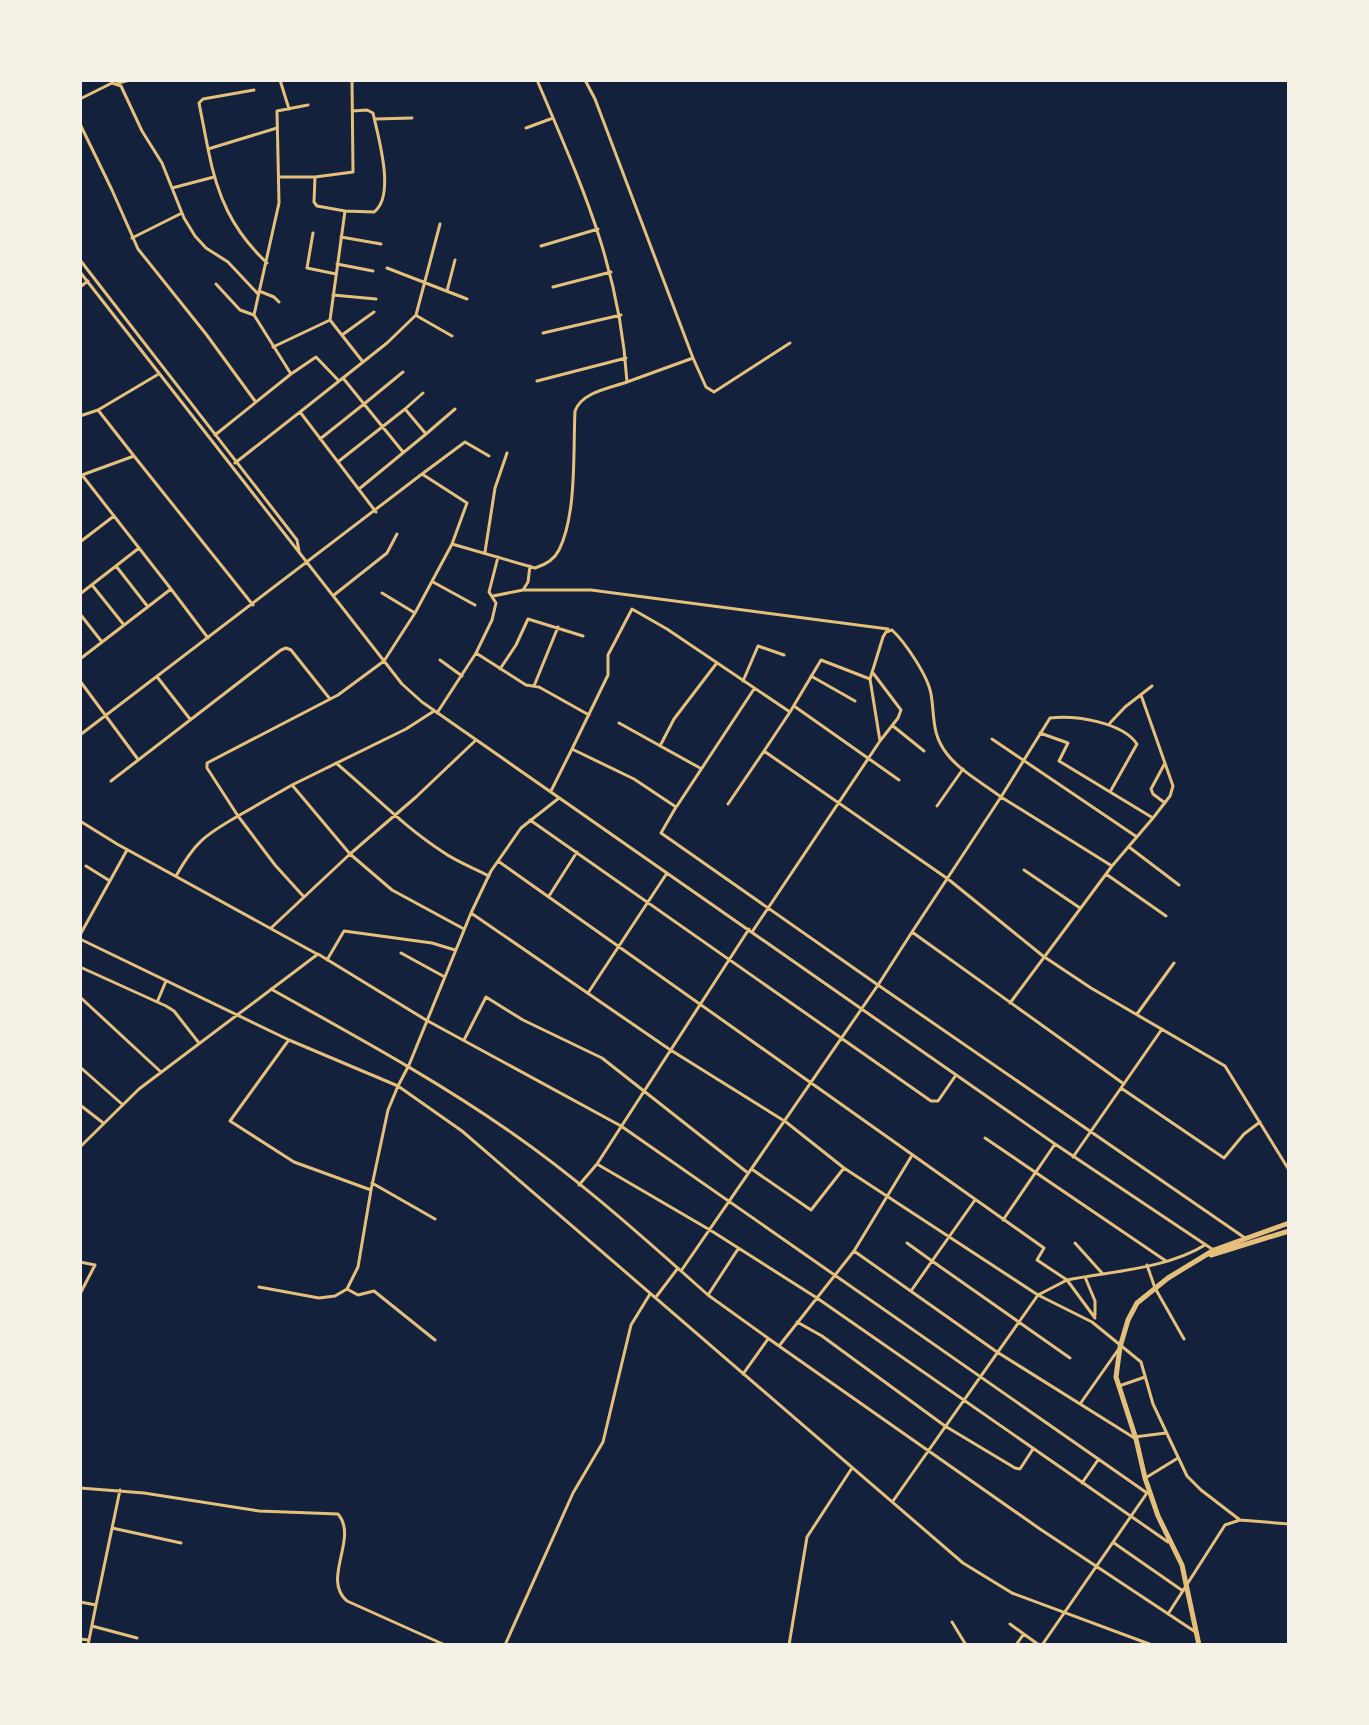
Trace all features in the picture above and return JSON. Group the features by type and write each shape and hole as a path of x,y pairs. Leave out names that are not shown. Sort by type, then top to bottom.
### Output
{"main road":[{"path":"1199,1645 1174,1546 1149,1493 1116,1377 1120,1347 1137,1303 1155,1288 1216,1251 1289,1223"},
{"path":"1216,1251 1289,1231"}],"street":[{"path":"80,99 112,83 130,80"},
{"path":"280,80 289,109"},
{"path":"280,177 353,172 352,80"},
{"path":"537,80 598,229 611,272 621,315 627,382"},
{"path":"585,80 706,387 714,392 790,343"},
{"path":"117,83 162,163 195,236 259,293 274,297 279,302"},
{"path":"254,90 203,99 199,103 218,193 250,247 267,263"},
{"path":"254,315 278,212 277,111 308,105"},
{"path":"315,177 314,202 317,206 374,212 381,207 384,155 374,120 371,111 352,111"},
{"path":"374,120 412,118"},
{"path":"526,128 553,118"},
{"path":"80,124 147,264 176,295 255,401"},
{"path":"208,149 278,128"},
{"path":"172,188 214,177"},
{"path":"345,211 330,320 363,362"},
{"path":"132,238 182,213"},
{"path":"230,466 363,362 416,315 440,224"},
{"path":"541,246 598,229"},
{"path":"313,233 307,268 336,274"},
{"path":"341,237 381,244"},
{"path":"80,260 297,540 299,551"},
{"path":"447,291 455,260"},
{"path":"337,264 373,271"},
{"path":"387,268 467,299"},
{"path":"80,272 402,684 436,712 1073,1157 1216,1251"},
{"path":"553,287 611,272"},
{"path":"80,287 88,281"},
{"path":"216,284 240,310 254,315 291,374"},
{"path":"333,295 376,299"},
{"path":"342,335 374,312"},
{"path":"416,315 452,336"},
{"path":"543,333 621,315"},
{"path":"273,347 330,320"},
{"path":"215,435 255,401 316,357 364,404 403,452"},
{"path":"537,381 626,358"},
{"path":"452,544 535,568 545,565 559,550 570,507 578,403 585,397 693,358"},
{"path":"320,439 403,372"},
{"path":"80,416 98,410 159,374"},
{"path":"338,462 423,393"},
{"path":"405,409 426,434"},
{"path":"359,489 455,409"},
{"path":"98,410 253,605"},
{"path":"300,412 376,512"},
{"path":"80,735 465,442 489,456"},
{"path":"485,552 495,488 507,453"},
{"path":"134,456 81,476 208,638"},
{"path":"304,897 238,816 207,768 207,763 330,699 384,661 415,613 452,544 467,503 422,474"},
{"path":"80,542 114,516"},
{"path":"334,595 387,553 397,534"},
{"path":"80,594 139,548"},
{"path":"176,876 188,854 203,837 292,785 436,712 476,653 492,620 496,603 489,592 498,557"},
{"path":"116,566 148,607"},
{"path":"523,590 528,582 530,566"},
{"path":"432,582 475,605"},
{"path":"92,585 124,625"},
{"path":"80,659 171,589"},
{"path":"492,596 523,590 591,590 892,630 928,682 933,724 947,755 1001,797 1112,866"},
{"path":"382,593 415,613"},
{"path":"551,792 608,675 608,655 632,609 790,712"},
{"path":"80,614 102,642"},
{"path":"500,669 528,619 583,636"},
{"path":"534,686 558,627"},
{"path":"880,741 870,679 883,637 892,630"},
{"path":"743,681 758,646 784,655"},
{"path":"111,781 286,648 291,650 330,699"},
{"path":"476,653 526,685 534,686 589,715"},
{"path":"440,660 462,676"},
{"path":"728,804 821,660 870,679"},
{"path":"660,746 674,719 716,664"},
{"path":"579,1185 597,1164 700,1002 769,909 901,710 872,672"},
{"path":"811,676 855,701"},
{"path":"158,678 190,719"},
{"path":"80,681 82,688 138,759"},
{"path":"1109,725 1152,686"},
{"path":"754,689 700,768 661,833 1245,1238"},
{"path":"1010,1003 1112,866 1165,803 1173,786 1141,695"},
{"path":"794,706 899,780"},
{"path":"655,1298 710,1230 786,1122 948,879 1046,722 1055,717 1109,725 1130,736 1137,744 1110,792"},
{"path":"619,723 700,768"},
{"path":"892,725 924,751"},
{"path":"1040,733 1068,743 1059,761 1153,818"},
{"path":"992,739 1137,837"},
{"path":"271,928 476,740"},
{"path":"572,749 634,779 676,807"},
{"path":"764,751 948,879 1043,956 1225,1066 1289,1170"},
{"path":"336,763 394,816 447,855 489,876"},
{"path":"1165,763 1151,789 1165,803"},
{"path":"937,806 963,769"},
{"path":"292,785 350,854 392,890 464,929"},
{"path":"259,1287 319,1298 335,1296 347,1289 358,1267 388,1110 464,929 489,876 521,828 559,798"},
{"path":"530,820 934,1102 938,1101 956,1075"},
{"path":"80,821 318,954 426,1020 621,1126 1149,1493 1041,1645 1010,1624"},
{"path":"1129,847 1179,885"},
{"path":"127,850 80,937 289,1040 398,1086 462,1131 893,1501 945,1550 981,1576 1012,1593 1152,1645"},
{"path":"548,896 577,852"},
{"path":"498,861 700,1002 911,1157 1044,1248 1037,1260 1067,1280 1094,1320 1120,1347 1141,1362 1149,1395 1178,1458 1194,1484 1240,1520"},
{"path":"86,866 110,881"},
{"path":"1024,870 1080,908"},
{"path":"588,993 667,873"},
{"path":"1106,874 1166,916"},
{"path":"471,913 669,1049 786,1122 844,1168 949,1237 1038,1295 1094,1320"},
{"path":"327,960 344,931 432,943 455,950"},
{"path":"912,932 1224,1158 1244,1134 1260,1122"},
{"path":"401,953 444,976"},
{"path":"80,1147 161,1072 318,954"},
{"path":"1137,1014 1174,963"},
{"path":"80,967 174,1011 199,1044"},
{"path":"158,1001 166,981"},
{"path":"271,989 409,1065 513,1133 708,1295 768,1339 1194,1631"},
{"path":"80,997 161,1072"},
{"path":"464,1040 486,997 523,1020 602,1058 691,1131 811,1210 844,1168"},
{"path":"1073,1157 1162,1029"},
{"path":"289,1040 230,1121 294,1162 371,1190"},
{"path":"80,1067 123,1105"},
{"path":"80,1105 103,1123"},
{"path":"985,1138 1166,1261"},
{"path":"1003,1220 1055,1144"},
{"path":"779,1346 854,1251 911,1157"},
{"path":"597,1164 710,1230 817,1298 1174,1546"},
{"path":"372,1183 435,1219"},
{"path":"911,1291 975,1200"},
{"path":"907,1243 1070,1358"},
{"path":"1075,1243 1103,1273"},
{"path":"893,1501 1038,1295 1067,1280 1166,1261 1190,1254 1205,1245"},
{"path":"708,1295 738,1249"},
{"path":"854,1251 997,1352 1135,1438 1166,1433"},
{"path":"80,1262 95,1265 80,1294"},
{"path":"1147,1265 1155,1288 1184,1339"},
{"path":"1084,1277 1095,1301 1094,1320"},
{"path":"347,1289 358,1295 374,1291 435,1340"},
{"path":"505,1645 573,1493 603,1442 631,1325 650,1294"},
{"path":"797,1322 822,1336 945,1426 1018,1470 1033,1449"},
{"path":"743,1374 768,1339"},
{"path":"1080,1404 1120,1347"},
{"path":"1119,1386 1145,1377"},
{"path":"1145,1478 1178,1458"},
{"path":"1082,1483 1098,1460"},
{"path":"789,1645 807,1537 853,1467"},
{"path":"80,1488 120,1490 259,1511 338,1514 344,1521 337,1585 340,1595 347,1601 445,1645"},
{"path":"80,1639 89,1642 120,1490"},
{"path":"1168,1614 1218,1533 1229,1522 1289,1524"},
{"path":"112,1528 181,1543"},
{"path":"1112,1542 1185,1588"},
{"path":"80,1602 96,1605"},
{"path":"952,1622 966,1645"},
{"path":"92,1626 137,1638"},
{"path":"1016,1645 1024,1634"}]}
